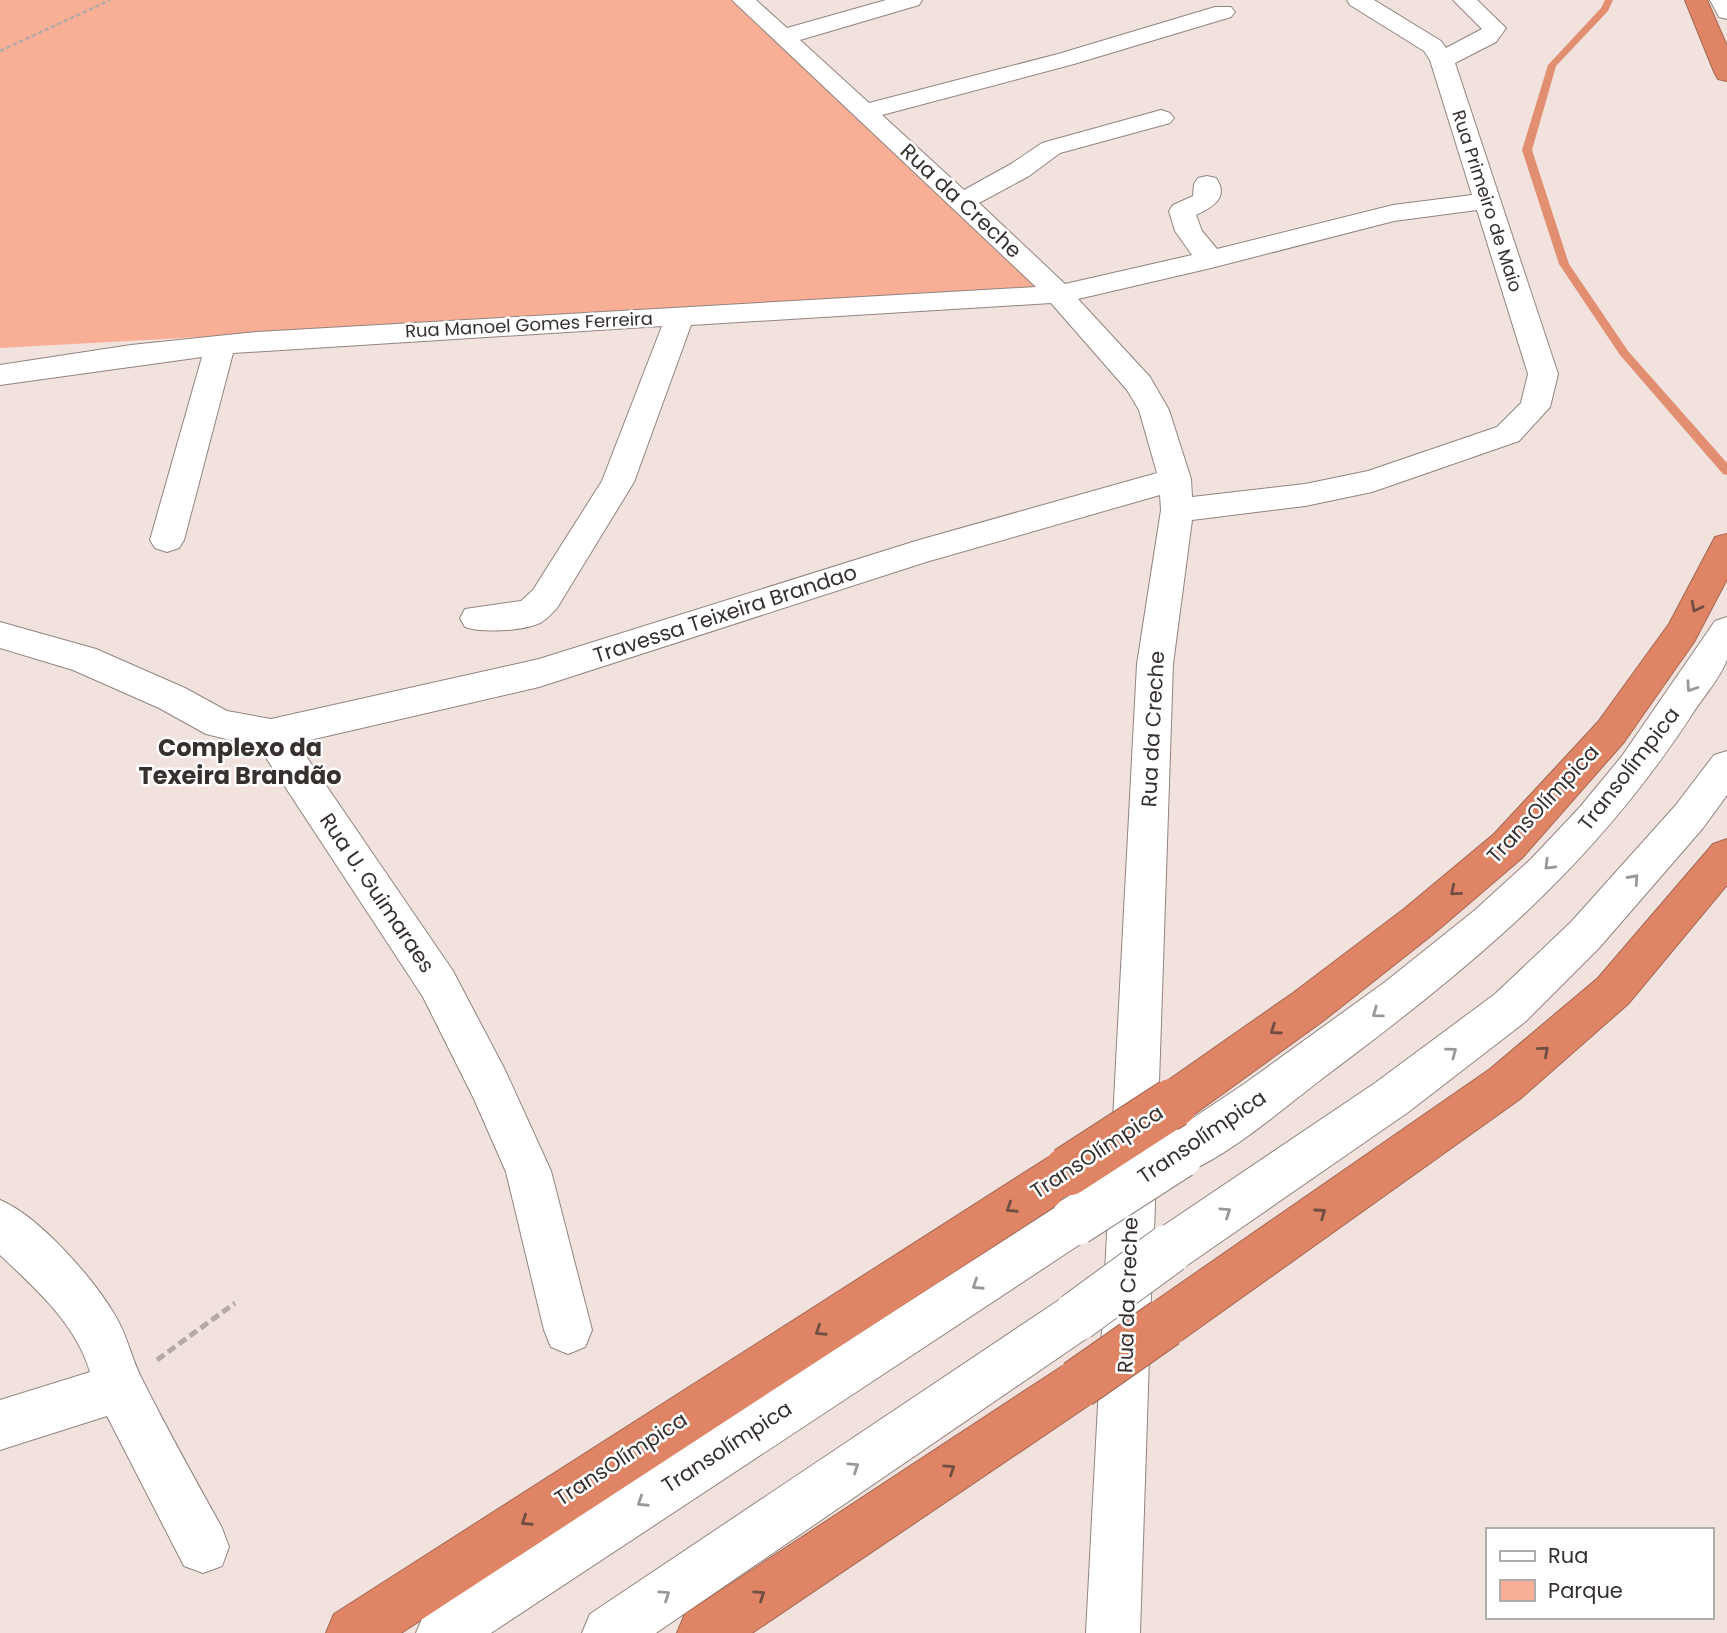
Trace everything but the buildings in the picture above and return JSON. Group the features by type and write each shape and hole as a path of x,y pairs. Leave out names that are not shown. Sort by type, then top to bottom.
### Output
{"highway":[{"path":"1696,0 1727,74"},
{"name":"TransOlímpica","path":"353,1633 1173,1103 1319,999 1418,922 1508,846 1611,732 1682,633 1727,546"},
{"path":"704,1633 1078,1384 1505,1084 1614,991 1727,856"}],"street":[{"name":"Rua da Creche","path":"743,0 1060,294 1139,384 1154,410 1176,495 1155,664 1113,1633"},
{"path":"783,37 911,0"},
{"name":"Rua Primeiro de Maio","path":"1358,0 1433,46 1442,60 1543,374 1535,407 1508,434"},
{"path":"1442,60 1488,37 1494,28 1464,0"},
{"path":"1721,0 1727,12"},
{"path":"865,112 1223,12"},
{"path":"962,202 1010,177 1059,145 1161,118"},
{"path":"1207,184 1206,200 1182,211 1182,219 1187,232 1211,260"},
{"name":"Rua Manoel Gomes Ferreira","path":"0,374 220,345 1060,294 1211,260 1393,214 1487,201"},
{"path":"477,618 530,613 545,600 618,482 680,316"},
{"path":"167,540 220,345"},
{"name":"Travessa Teixeira Brandao","path":"271,734 539,673 919,552 1176,495 1305,495 1372,481 1508,434"},
{"name":"Transolímpica","path":"443,1633 1229,1122 1486,928 1572,843 1636,768 1727,630"},
{"path":"0,635 83,659 172,698 219,724 271,734"},
{"name":"Rua U. Guimaraes","path":"271,734 439,984 490,1085 527,1171 568,1330"},
{"path":"609,1633 1076,1317 1169,1249 1391,1098 1510,1008 1585,935 1689,817 1727,766"},
{"path":"0,1223 73,1294 99,1330 119,1387 203,1547"},
{"path":"0,1425 119,1387"}],"path":[{"path":"0,51 110,0"},
{"path":"119,1387 235,1303"}],"green space":[{"path":"0,0 741,0 1054,290 0,348"}],"waterway":[{"path":"1609,0 1605,9 1552,65 1527,150 1564,264 1624,353 1727,471"}],"district":[{"name":"Complexo da Texeira Brandão","path":"240,762"}]}
